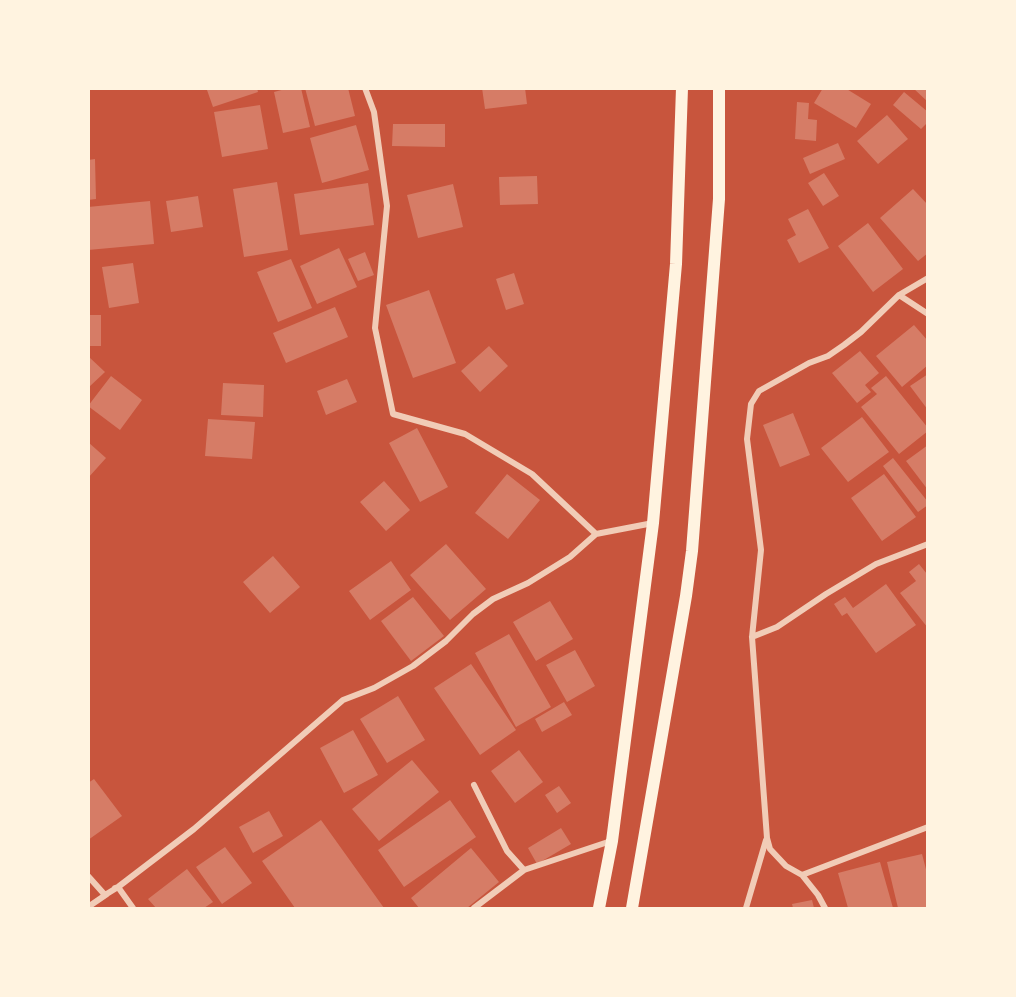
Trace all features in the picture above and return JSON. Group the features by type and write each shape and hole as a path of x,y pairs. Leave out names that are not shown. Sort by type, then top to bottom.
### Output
{"main road":[{"path":"599,909 612,841 653,523 676,264 682,88"},
{"path":"632,909 692,551 719,199 719,88"}],"street":[{"path":"365,88 374,112 387,206 375,328 393,414 465,434 532,474 596,534"},
{"path":"825,909 818,895 802,875 786,866 770,849 767,838 752,637 761,550 747,440 751,404 759,391 809,363 828,356 844,345 868,326 899,295 927,278"},
{"path":"899,295 927,314"},
{"path":"88,907 194,829 343,700 374,688 413,666 446,641 473,614 493,599 536,578 570,557 596,534 653,523"},
{"path":"752,637 777,627 876,564 927,544"},
{"path":"474,785 507,851 524,870"},
{"path":"802,875 927,827"},
{"path":"746,909 767,838"},
{"path":"474,908 524,870 612,841"},
{"path":"88,876 105,895 118,887"},
{"path":"118,887 133,909"}],"building":[{"path":"257,88 258,92 213,107 207,90"},
{"path":"301,88 310,127 283,133 274,92"},
{"path":"305,88 348,88 355,116 315,126"},
{"path":"482,88 525,88 527,104 485,109"},
{"path":"823,88 845,88 871,104 856,128 814,103"},
{"path":"913,88 928,88 928,102"},
{"path":"904,92 928,112 928,122 921,129 893,105"},
{"path":"797,102 809,103 808,119 817,120 816,141 795,139"},
{"path":"260,105 268,149 222,157 214,112"},
{"path":"887,115 908,139 878,164 857,141"},
{"path":"393,124 445,124 445,147 392,146"},
{"path":"356,125 369,170 322,183 310,138"},
{"path":"838,143 845,159 810,174 803,158"},
{"path":"95,159 96,199 88,200 88,160"},
{"path":"824,173 839,196 823,206 808,183"},
{"path":"537,176 538,204 500,205 499,177"},
{"path":"277,182 288,250 244,257 233,189"},
{"path":"368,183 374,225 300,235 294,194"},
{"path":"453,184 463,227 418,238 407,195"},
{"path":"913,189 928,205 928,253 918,261 880,218"},
{"path":"198,196 203,227 171,232 166,201"},
{"path":"150,201 154,244 88,250 88,207"},
{"path":"808,209 829,248 799,263 787,240 796,235 788,219"},
{"path":"868,223 903,269 873,292 838,246"},
{"path":"339,248 357,287 317,304 300,266"},
{"path":"365,252 374,275 358,281 348,259"},
{"path":"291,259 312,308 278,322 257,272"},
{"path":"133,263 139,303 109,308 102,267"},
{"path":"514,273 524,304 506,310 496,279"},
{"path":"429,290 456,363 413,378 386,305"},
{"path":"335,307 348,337 286,363 273,333"},
{"path":"88,315 101,315 101,346 88,346"},
{"path":"914,325 928,341 928,365 902,387 876,356"},
{"path":"489,346 508,366 480,392 461,371"},
{"path":"860,351 879,373 865,385 871,392 857,403 832,373"},
{"path":"88,356 105,372 88,388"},
{"path":"928,374 928,410 910,386"},
{"path":"111,376 142,400 120,430 88,406"},
{"path":"886,376 928,428 928,431 899,454 861,407 877,394 871,388"},
{"path":"347,379 357,402 326,415 317,391"},
{"path":"223,383 264,385 263,417 221,415"},
{"path":"793,413 810,455 780,467 763,425"},
{"path":"862,417 889,452 848,482 821,448"},
{"path":"208,419 255,422 252,459 205,456"},
{"path":"417,428 448,487 420,502 389,443"},
{"path":"88,442 106,458 88,478"},
{"path":"928,445 928,490 906,461"},
{"path":"893,458 928,502 928,505 918,512 883,466"},
{"path":"507,474 540,500 508,539 475,513"},
{"path":"884,474 916,517 882,541 851,498"},
{"path":"384,481 410,510 386,531 360,502"},
{"path":"446,544 486,589 450,620 410,575"},
{"path":"273,556 300,587 270,613 243,582"},
{"path":"391,561 411,590 370,620 349,591"},
{"path":"919,564 928,573 928,628 900,593 916,581 909,572"},
{"path":"886,584 916,625 876,653 847,613 842,616 834,604 845,597 853,608"},
{"path":"413,597 444,636 411,661 381,621"},
{"path":"550,601 573,639 536,661 513,622"},
{"path":"509,634 551,707 516,727 475,653"},
{"path":"575,650 595,686 567,702 546,665"},
{"path":"471,664 516,730 480,755 434,688"},
{"path":"398,696 425,740 387,763 360,719"},
{"path":"564,702 572,715 542,732 535,719"},
{"path":"353,730 378,775 344,793 320,748"},
{"path":"519,750 543,782 515,803 491,771"},
{"path":"412,760 439,792 379,841 352,809"},
{"path":"94,779 122,816 88,840 88,783"},
{"path":"559,786 571,803 557,813 545,795"},
{"path":"450,800 476,837 404,887 378,850"},
{"path":"269,811 283,836 253,853 239,827"},
{"path":"321,820 384,908 295,908 262,861"},
{"path":"561,828 571,844 537,864 528,848"},
{"path":"225,847 252,883 222,904 196,867"},
{"path":"471,848 499,882 467,908 419,908 411,898"},
{"path":"922,854 928,877 928,908 898,908 887,862"},
{"path":"880,862 893,908 848,908 838,873"},
{"path":"187,869 213,902 204,908 156,908 148,899"},
{"path":"812,900 814,908 793,908 792,904"}]}
